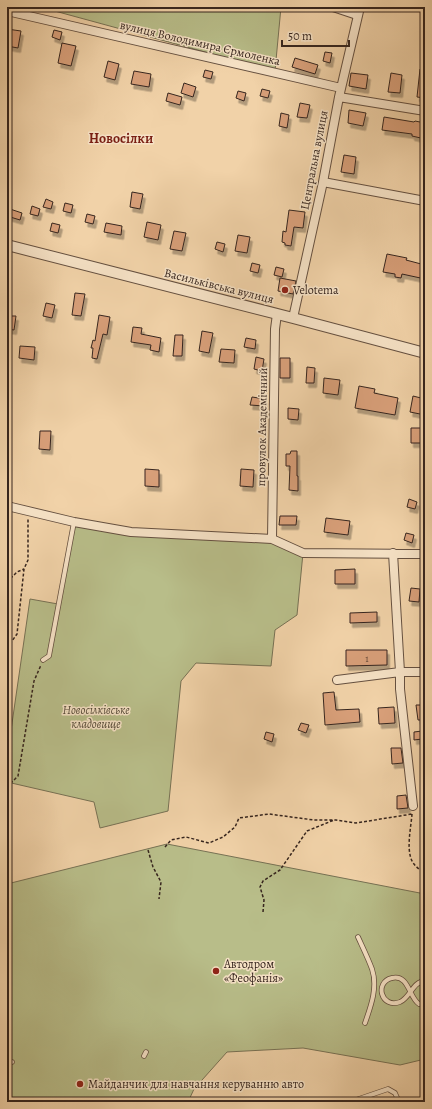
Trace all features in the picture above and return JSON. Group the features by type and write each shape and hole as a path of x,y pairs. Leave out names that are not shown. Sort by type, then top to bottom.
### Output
{"street":[{"path":"333,7 358,11"},
{"name":"вулиця Володимира Єрмоленка","path":"7,10 341,88"},
{"name":"Центральна вулиця","path":"293,318 358,11"},
{"path":"339,97 425,111"},
{"path":"323,182 425,201"},
{"name":"Васильківська вулиця","path":"7,245 425,353"},
{"name":"провулок Академічний","path":"272,539 275,329 278,314"},
{"path":"7,506 74,522 130,532 272,539 303,553 425,554"},
{"path":"393,553 400,690 413,806"},
{"path":"337,680 400,672 425,672"}],"lane":[{"path":"43,660 49,656 74,522"},
{"path":"358,937 372,971 374,987 372,1003 365,1022"},
{"path":"425,981 422,981 416,985 411,992 406,999 399,1003 391,1003 386,1001 382,995 382,987 385,981 393,978 400,978 406,983 411,992 419,1004 425,1005"},
{"path":"374,987 382,987"},
{"path":"7,1062 12,1062"},
{"path":"350,1102 388,1089 395,1093 399,1102"}],"path":[{"path":"7,648 17,634 24,569 28,560 28,511"},
{"path":"7,582 17,572 24,569"},
{"path":"7,787 18,776 34,681 43,660"},
{"path":"413,806 410,855 414,864 425,875"},
{"path":"165,847 170,840 186,837 210,843 219,840 235,827 238,818 248,816 269,814 314,820 336,820 356,823 412,814"},
{"path":"263,912 264,900 260,887 263,881 280,870 307,830 336,820"},
{"path":"148,850 160,882 159,899"}],"green space":[{"path":"40,7 281,7 275,71"},
{"name":"Новосілківське кладовище","path":"74,522 131,532 272,539 303,553 297,615 275,630 271,666 196,663 181,681 168,811 100,828 94,802 7,782 7,758 30,599 58,604"},
{"name":"Автодром «Феофанія»","path":"167,844 425,894 425,1059 400,1065 303,1048 227,1052 194,1089 188,1102 7,1102 7,884"}],"building":[{"path":"7,29 21,31 18,48 7,46"},
{"path":"54,30 62,32 60,40 52,37"},
{"path":"62,43 76,46 71,66 58,63"},
{"path":"325,52 332,53 330,63 323,61"},
{"path":"295,58 318,65 315,74 292,67"},
{"path":"108,61 119,64 115,80 104,77"},
{"path":"420,69 425,69 425,98 417,97"},
{"path":"205,70 213,72 211,79 203,77"},
{"path":"134,71 151,74 149,87 131,84"},
{"path":"351,73 368,75 366,89 349,86"},
{"path":"391,73 402,75 400,93 388,92"},
{"path":"184,83 196,87 193,97 181,93"},
{"path":"262,89 270,91 268,98 260,96"},
{"path":"238,91 246,93 244,101 236,98"},
{"path":"168,93 182,97 180,105 166,101"},
{"path":"300,103 310,105 307,118 297,117"},
{"path":"349,110 366,113 363,126 348,123"},
{"path":"281,113 289,115 287,128 279,126"},
{"path":"384,117 425,123 425,139 412,136 412,134 382,130"},
{"path":"344,155 356,157 354,174 341,172"},
{"path":"132,192 143,194 140,209 130,207"},
{"path":"46,199 53,202 51,209 43,207"},
{"path":"65,203 73,205 71,213 63,211"},
{"path":"32,206 40,209 38,216 30,214"},
{"path":"7,208 22,213 20,220 7,216"},
{"path":"289,210 305,212 303,228 294,227 291,246 285,245 285,243 282,242 283,231 286,232"},
{"path":"87,214 95,216 93,224 85,222"},
{"path":"147,222 161,225 158,240 144,237"},
{"path":"52,223 60,225 58,233 50,231"},
{"path":"106,223 122,226 121,235 104,232"},
{"path":"174,231 186,233 182,251 170,249"},
{"path":"238,235 250,237 247,253 235,251"},
{"path":"217,242 225,244 223,252 215,249"},
{"path":"387,254 407,258 406,260 425,265 425,279 402,274 401,278 395,277 395,274 383,272"},
{"path":"252,263 260,265 258,273 250,271"},
{"path":"276,267 284,269 282,277 274,275"},
{"path":"280,278 296,281 293,294 278,291"},
{"path":"75,293 85,294 81,316 72,315"},
{"path":"46,303 55,305 52,318 43,316"},
{"path":"99,315 110,317 107,335 103,334 97,359 92,358 93,348 91,348 93,340 95,341"},
{"path":"7,316 16,316 14,330 7,329"},
{"path":"133,327 142,328 141,334 161,338 159,352 150,350 151,345 131,342"},
{"path":"202,331 213,333 209,353 199,351"},
{"path":"175,335 183,335 182,356 173,356"},
{"path":"246,338 256,340 255,349 244,347"},
{"path":"20,346 35,347 34,360 19,358"},
{"path":"221,349 235,350 234,363 219,362"},
{"path":"256,357 264,359 262,371 254,369"},
{"path":"280,358 290,358 290,378 280,378"},
{"path":"307,367 315,368 314,383 306,383"},
{"path":"324,378 340,380 338,395 323,393"},
{"path":"359,386 375,389 374,393 398,398 395,415 355,408"},
{"path":"413,396 425,399 425,415 410,412"},
{"path":"252,397 265,399 264,406 250,405"},
{"path":"288,408 299,409 298,420 288,419"},
{"path":"411,428 425,428 425,443 411,443"},
{"path":"40,431 51,431 50,450 39,449"},
{"path":"291,451 297,451 298,491 289,490 290,466 286,466 286,454 290,454"},
{"path":"145,469 159,470 159,487 145,486"},
{"path":"241,469 254,470 253,487 240,486"},
{"path":"409,499 417,502 415,509 407,507"},
{"path":"280,516 297,516 296,525 279,525"},
{"path":"326,518 350,521 348,535 324,532"},
{"path":"406,533 414,535 412,543 404,540"},
{"path":"355,569 355,584 335,584 335,570"},
{"path":"411,588 420,589 419,602 409,601"},
{"path":"377,612 377,622 350,623 350,613"},
{"path":"346,650 387,650 387,665 346,666"},
{"path":"334,692 336,710 359,709 360,722 325,725 323,693"},
{"path":"416,705 425,705 425,720 418,720"},
{"path":"394,707 395,723 379,724 378,708"},
{"path":"301,723 309,725 306,733 298,730"},
{"path":"422,731 422,739 414,740 414,732"},
{"path":"266,732 274,734 272,742 264,739"},
{"path":"391,748 401,748 403,763 392,764"},
{"path":"406,795 408,808 397,809 397,796"}],"place":[{"name":"Velotema","path":"285,290"},
{"name":"Автодром «Феофанія»","path":"216,971"},
{"name":"Майданчик для навчання керуванню авто","path":"80,1084"}],"district":[{"name":"Новосілки","path":"121,138"}]}
